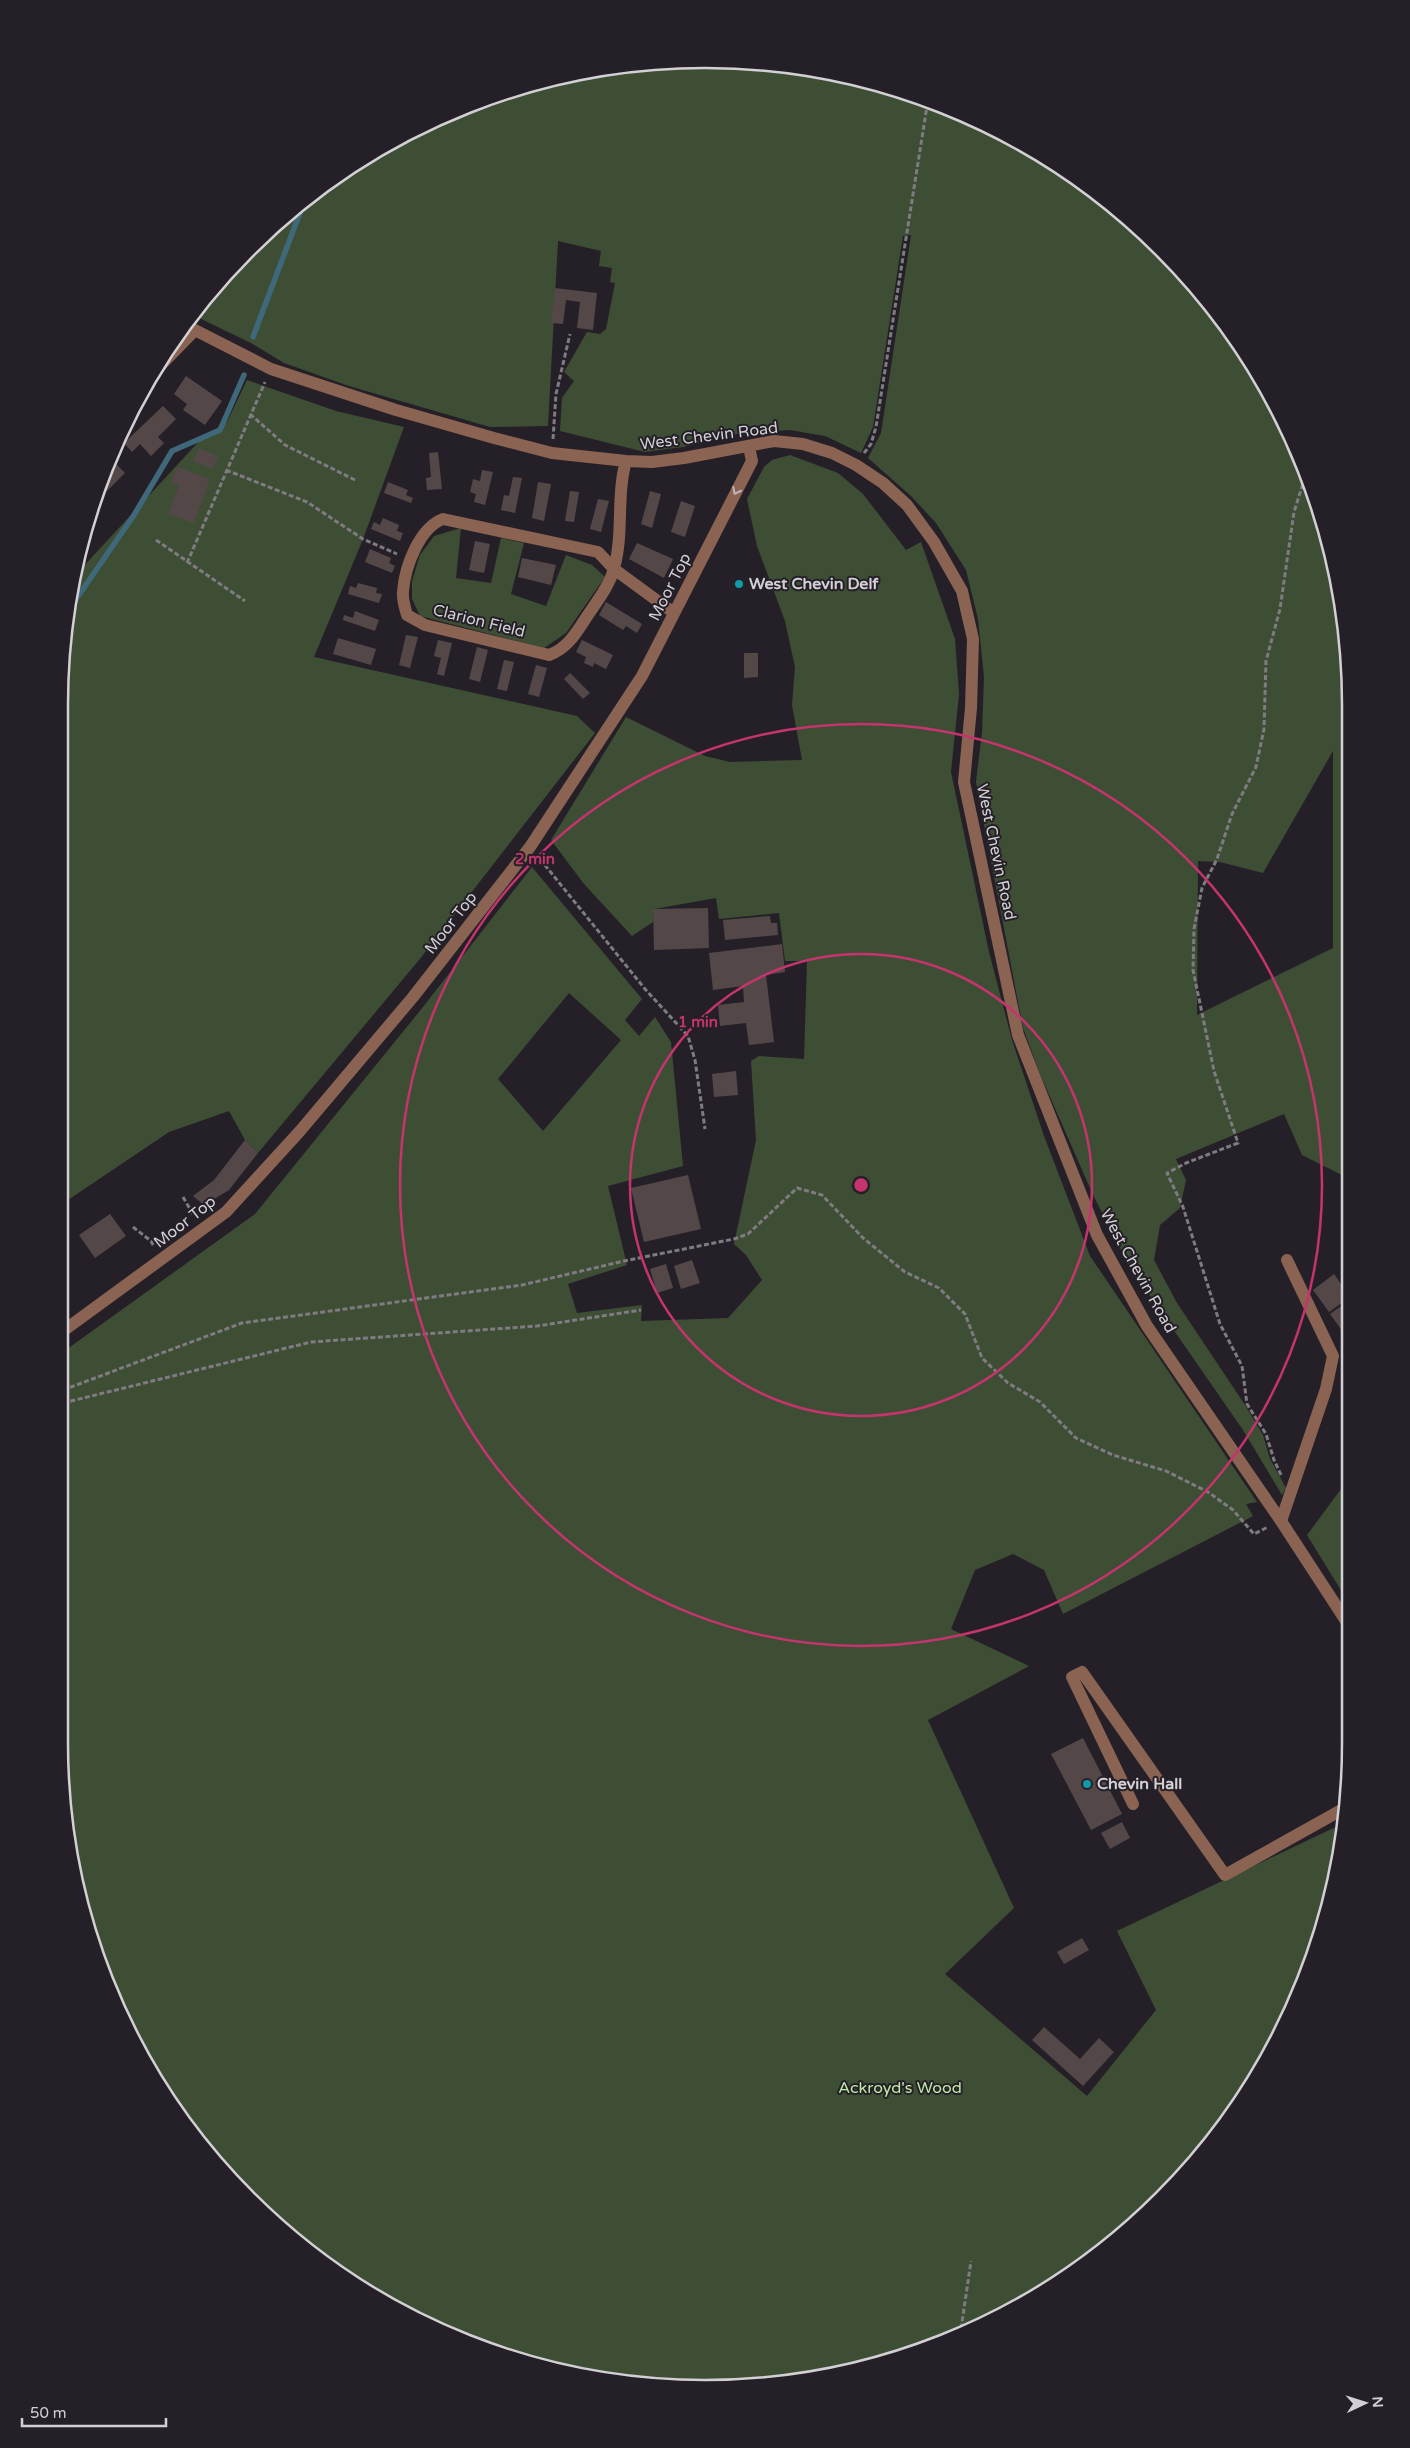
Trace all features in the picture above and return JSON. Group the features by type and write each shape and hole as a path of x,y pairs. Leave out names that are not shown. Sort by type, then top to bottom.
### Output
{"street":[{"name":"West Chevin Road","path":"191,328 271,369 405,413 552,452 626,462 676,459 774,441 803,444 832,453 856,465 882,483 907,505 934,542 962,591 973,639 971,708 964,782 1018,1036 1097,1235 1147,1326 1281,1521 1342,1615"},
{"name":"Moor Top","path":"68,1327 226,1212 306,1124 413,997 530,847 642,676 752,461 749,446"},
{"name":"Clarion Field","path":"614,569 598,552 443,519 429,528 414,547 402,593 407,615 426,625 550,655 558,652 572,638 614,569 620,532 620,503 626,462"},
{"path":"614,569 674,613"},
{"path":"1281,1521 1326,1389 1333,1356 1287,1260"},
{"path":"1132,1804 1072,1677 1082,1672 1225,1875 1338,1812"}],"path":[{"path":"856,465 871,444 876,427 927,107"},
{"path":"552,452 556,394 570,334"},
{"path":"187,563 271,369"},
{"path":"250,414 285,445 358,481"},
{"path":"226,470 307,502 335,522 363,538 411,561"},
{"path":"1290,1493 1274,1460 1266,1434 1247,1404 1242,1366 1220,1324 1183,1207 1167,1173 1186,1163 1238,1143 1214,1071 1193,970 1194,929 1202,888 1217,859 1232,814 1256,767 1264,729 1266,661 1280,609 1294,512 1303,484"},
{"path":"156,540 245,601"},
{"path":"530,847 645,989 688,1036 694,1060 705,1129"},
{"path":"68,1388 242,1323 522,1285 624,1261 734,1239 748,1234 781,1200 797,1188 822,1195 863,1238 898,1266 939,1288 965,1314 982,1358 1008,1384 1040,1402 1076,1438 1113,1455 1166,1471 1208,1492 1234,1510 1254,1534 1281,1521"},
{"path":"183,1197 202,1230"},
{"path":"133,1227 151,1241 162,1260"},
{"path":"68,1402 311,1342 536,1326 641,1310"},
{"path":"961,2327 970,2261"}],"green space":[{"path":"663,69 747,69 788,73 870,89 910,101 949,116 987,133 1024,153 1093,199 1156,254 1184,285 1211,317 1257,386 1277,423 1294,461 1309,500 1321,540 1337,622 1341,663 1342,1175 1302,1155 1284,1114 1176,1159 1186,1180 1180,1208 1160,1225 1154,1260 1177,1303 1263,1435 1270,1459 1286,1488 1282,1495 1243,1430 1130,1267 1093,1195 1040,1074 1023,1028 976,782 982,732 984,677 978,619 966,570 936,523 911,496 868,458 881,433 911,235 903,236 873,427 861,453 825,436 790,430 737,434 683,447 645,452 560,431 562,398 574,381 564,372 587,332 600,334 606,329 615,283 610,282 612,268 599,266 601,251 558,241 548,426 490,427 349,386 284,363 251,343 199,318 254,254 317,199 351,175 423,133 500,101 540,89 581,80","holes":["1333,751 1333,948 1197,1015 1198,861 1220,862 1263,873"]},
{"path":"247,380 336,411 404,427 363,539 314,657 577,716 595,733 419,960 258,1153 245,1140 229,1111 169,1132 68,1200 68,705 69,663 80,581 83,567 203,437 227,422"},
{"name":"Ackroyd's Wood","path":"790,455 838,473 863,494 906,550 921,542 955,639 959,694 951,772 989,952 1012,1040 1044,1136 1090,1256 1257,1502 1246,1504 1253,1516 1063,1614 1044,1570 1013,1554 975,1570 951,1629 1029,1666 928,1720 1014,1908 945,1974 1087,2096 1156,2010 1117,1931 1337,1826 1321,1908 1309,1948 1277,2025 1257,2062 1211,2131 1184,2163 1156,2194 1093,2249 1024,2295 987,2315 910,2347 870,2359 788,2375 747,2379 663,2379 581,2368 540,2359 500,2347 423,2315 386,2295 317,2249 254,2194 199,2131 153,2062 133,2025 101,1948 89,1908 73,1826 69,1785 68,1743 68,1348 255,1214 423,1007 532,867 642,999 625,1020 639,1036 655,1017 671,1042 683,1166 608,1186 627,1265 568,1284 577,1313 642,1305 641,1321 728,1318 762,1280 746,1255 734,1244 756,1140 751,1061 759,1056 804,1059 807,961 785,961 779,913 719,919 716,898 654,909 653,922 632,936 584,884 551,840 626,717 705,756 730,762 802,760 792,705 795,667 785,621 757,546 747,499 764,467 772,460","holes":["569,993 621,1040 543,1131 498,1079"]},
{"path":"461,528 456,578 491,583 501,538 524,543 511,594 546,606 566,555 592,565 605,577 566,633 544,648 420,616 412,599 412,581 420,555 434,536"},
{"path":"1342,1488 1342,1592 1307,1535"}],"building":[{"path":"555,288 597,293 593,330 577,328 580,302 566,300 563,324 551,323"},
{"path":"186,376 222,401 205,425 183,410 187,404 174,394"},
{"path":"163,406 176,419 158,437 164,443 151,456 140,444 132,452 124,443"},
{"path":"199,448 218,456 213,469 193,461"},
{"path":"438,452 442,489 427,490 426,478 431,477 429,453"},
{"path":"115,463 125,473 103,495"},
{"path":"177,467 210,479 194,523 168,514 179,485 171,483"},
{"path":"482,470 493,472 485,505 474,502 476,494 470,492 473,479 480,481"},
{"path":"513,477 522,478 515,513 501,510 504,495 509,496"},
{"path":"388,482 408,490 406,495 413,498 411,503 384,493"},
{"path":"538,482 551,484 544,521 532,518"},
{"path":"570,491 579,492 574,522 565,521"},
{"path":"650,491 661,494 652,528 641,524"},
{"path":"598,499 609,501 601,532 590,529"},
{"path":"681,501 695,506 685,537 671,532"},
{"path":"383,518 399,525 397,531 403,533 400,541 371,529 374,522 380,525"},
{"path":"475,541 490,544 484,573 469,570"},
{"path":"637,543 673,559 664,578 629,559"},
{"path":"370,549 391,558 389,563 395,566 392,573 365,562"},
{"path":"522,558 556,565 551,585 518,577"},
{"path":"358,583 377,588 376,593 382,594 379,603 348,594 350,586 356,588"},
{"path":"606,602 642,624 637,633 626,626 623,630 599,615"},
{"path":"355,611 379,620 375,631 343,620 344,615 353,618"},
{"path":"406,635 418,637 410,668 399,665"},
{"path":"338,638 376,649 371,665 333,654"},
{"path":"438,640 452,643 444,676 437,674 441,658 434,656"},
{"path":"582,640 613,655 606,669 594,663 593,667 584,663 586,657 576,652"},
{"path":"477,647 488,650 480,682 469,679"},
{"path":"744,653 758,653 758,677 744,678"},
{"path":"504,660 514,662 507,691 497,689"},
{"path":"536,665 547,668 539,697 528,694"},
{"path":"570,673 590,693 583,699 564,679"},
{"path":"708,908 709,948 654,950 653,909"},
{"path":"770,916 771,923 777,923 778,935 725,940 723,920"},
{"path":"782,944 785,972 766,975 774,1042 749,1045 746,1023 720,1026 718,1005 744,1002 743,986 713,990 709,953"},
{"path":"736,1071 738,1095 714,1097 712,1074"},
{"path":"245,1140 258,1153 229,1190 204,1205 193,1196 214,1180"},
{"path":"688,1175 701,1229 644,1242 631,1188"},
{"path":"110,1214 126,1236 95,1258 79,1235"},
{"path":"692,1260 700,1283 681,1289 674,1266"},
{"path":"666,1264 673,1288 657,1293 650,1269"},
{"path":"1334,1274 1342,1286 1342,1303 1329,1312 1313,1290"},
{"path":"1342,1306 1342,1331 1330,1314"},
{"name":"Chevin Hall","path":"1083,1738 1122,1814 1091,1830 1051,1754"},
{"path":"1122,1822 1130,1838 1110,1849 1101,1833"},
{"path":"1082,1938 1089,1950 1064,1964 1057,1952"},
{"path":"1044,2027 1080,2059 1099,2038 1114,2052 1083,2086 1032,2040"}],"waterway":[{"path":"253,337 300,214"},
{"path":"77,597 134,515 172,451 220,430 244,375"}],"place":[{"name":"West Chevin Delf","path":"739,584"},
{"name":"Chevin Hall","path":"1087,1784"}]}
